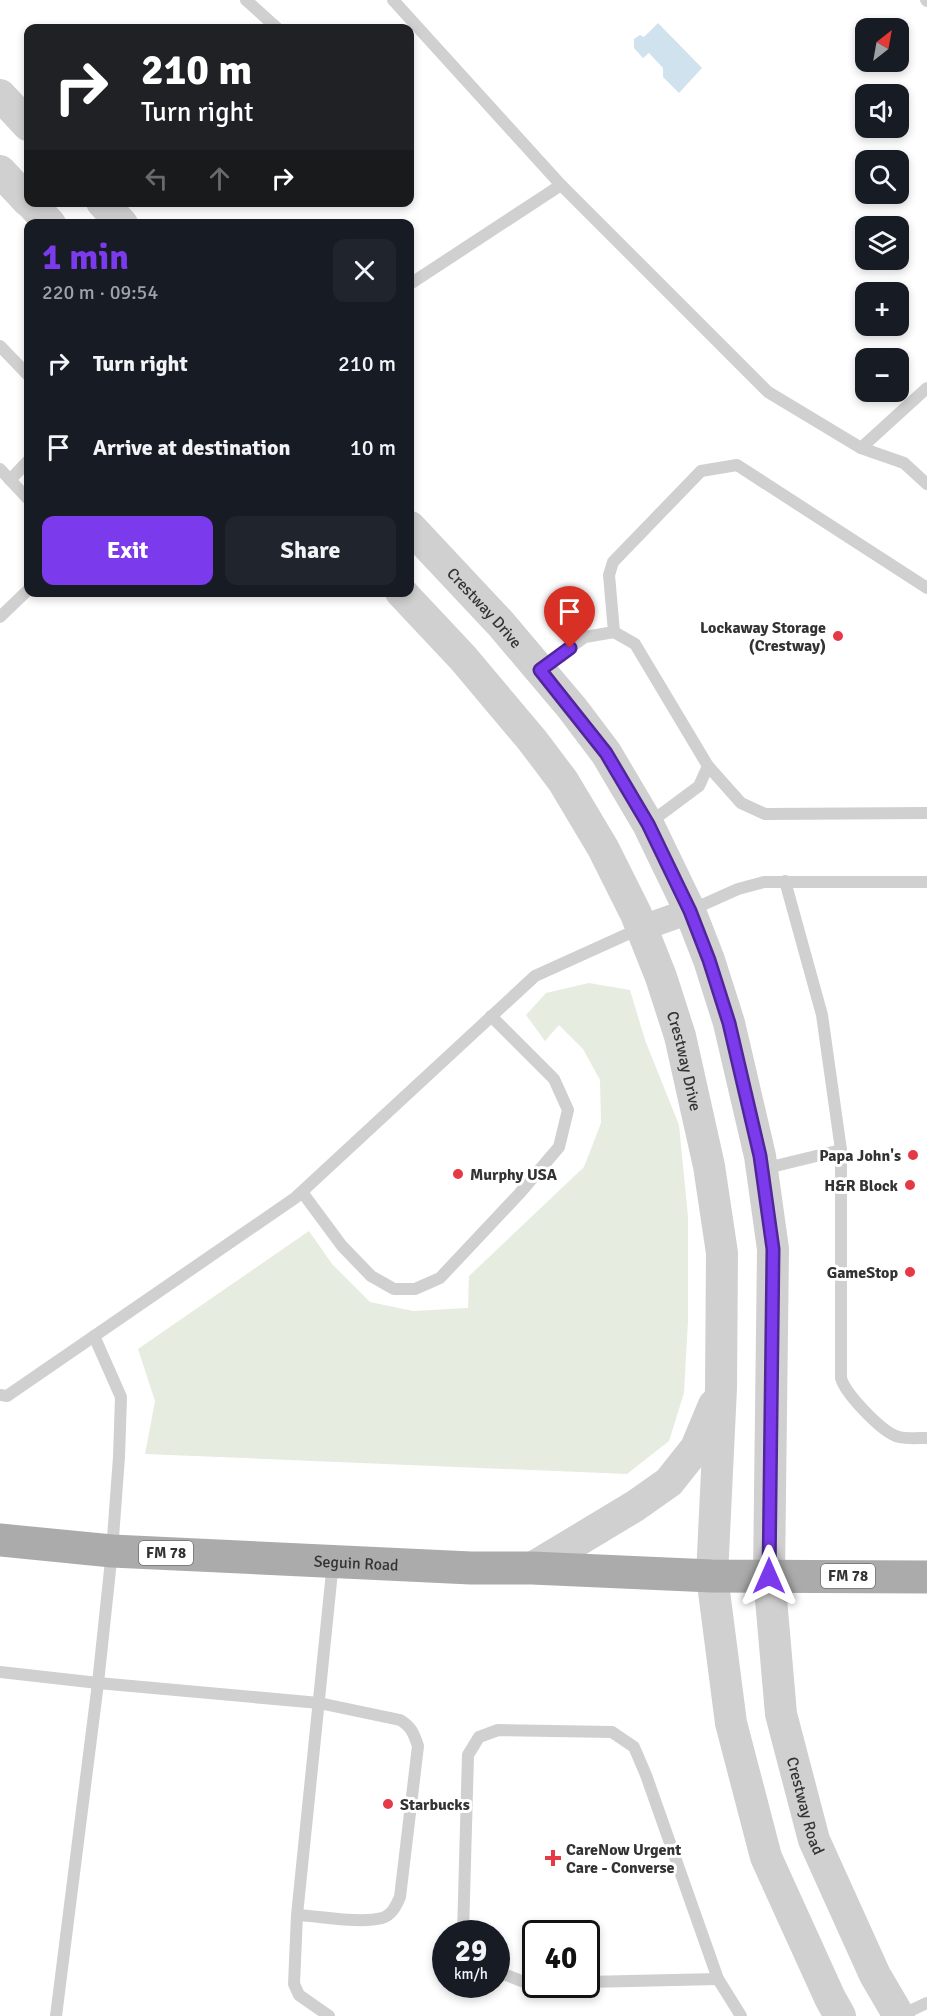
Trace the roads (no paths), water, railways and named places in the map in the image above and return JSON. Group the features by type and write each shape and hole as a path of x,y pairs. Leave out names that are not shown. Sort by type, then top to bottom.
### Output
{"main road":[{"name":"Seguin Road","path":"0,1540 112,1551 471,1569 532,1568 712,1576"},
{"name":"FM 78","path":"712,1576 927,1577"}],"street":[{"path":"0,95 24,121"},
{"path":"0,171 24,197"},
{"path":"34,207 45,219"},
{"path":"107,207 117,219"},
{"name":"Crestway Drive","path":"414,531 501,624 606,753 648,824 690,911 709,960 729,1023 762,1169 773,1249 769,1576"},
{"name":"Crestway Drive","path":"406,597 463,658 563,781 603,848 642,928 661,976 680,1036 710,1166 722,1253 721,1388 712,1576"},
{"path":"642,928 690,911"},
{"path":"532,1568 635,1506 669,1482 696,1448 721,1388"},
{"path":"712,1576 731,1723 766,1857 840,2016"},
{"name":"Crestway Road","path":"769,1576 781,1714 814,1840 875,1975 899,2016"}],"lane":[{"path":"246,0 273,24"},
{"path":"393,0 561,185 768,392 861,448 904,463 927,484"},
{"path":"414,37 422,32"},
{"path":"414,281 561,185"},
{"path":"0,346 24,371"},
{"path":"861,448 927,388"},
{"path":"10,480 24,465"},
{"path":"614,632 609,575 613,562 701,471 737,465 927,588"},
{"path":"0,469 24,495"},
{"path":"3,609 24,593"},
{"path":"540,670 585,637 614,632 635,644 708,766 741,803 765,814 927,813"},
{"path":"648,824 699,786 708,766"},
{"path":"690,911 750,885 785,881 927,882"},
{"path":"785,881 822,1015 842,1150 841,1378 843,1385 885,1430 898,1437 927,1438"},
{"path":"0,1395 7,1396 302,1192 535,976 642,928"},
{"path":"302,1192 342,1246 371,1276 394,1289 415,1290 440,1278 519,1194 559,1147 568,1110 554,1079 491,1016"},
{"path":"762,1169 842,1150"},
{"path":"56,2016 98,1683 112,1551 121,1397 94,1336"},
{"path":"329,2016 299,1995 294,1984 297,1915 333,1561"},
{"path":"0,1672 319,1703 400,1720 408,1725 415,1735 418,1746 400,1897 394,1910 383,1918 363,1920 297,1915"},
{"path":"463,1920 468,1755 479,1737 498,1730 612,1732 634,1747 718,1979 741,2016"},
{"path":"600,1982 718,1979"},
{"path":"899,2016 927,2003"}],"water":[{"path":"658,23 702,68 679,93 663,77 663,68 649,53 643,58 634,48 634,39 640,35 644,37"}],"place":[{"name":"Lockaway Storage (Crestway)","path":"838,636"},
{"name":"Papa John's","path":"913,1155"},
{"name":"Murphy USA","path":"458,1174"},
{"name":"H&R Block","path":"910,1185"},
{"name":"GameStop","path":"910,1272"},
{"name":"Starbucks","path":"388,1804"},
{"name":"CareNow Urgent Care - Converse","path":"553,1858"}]}
